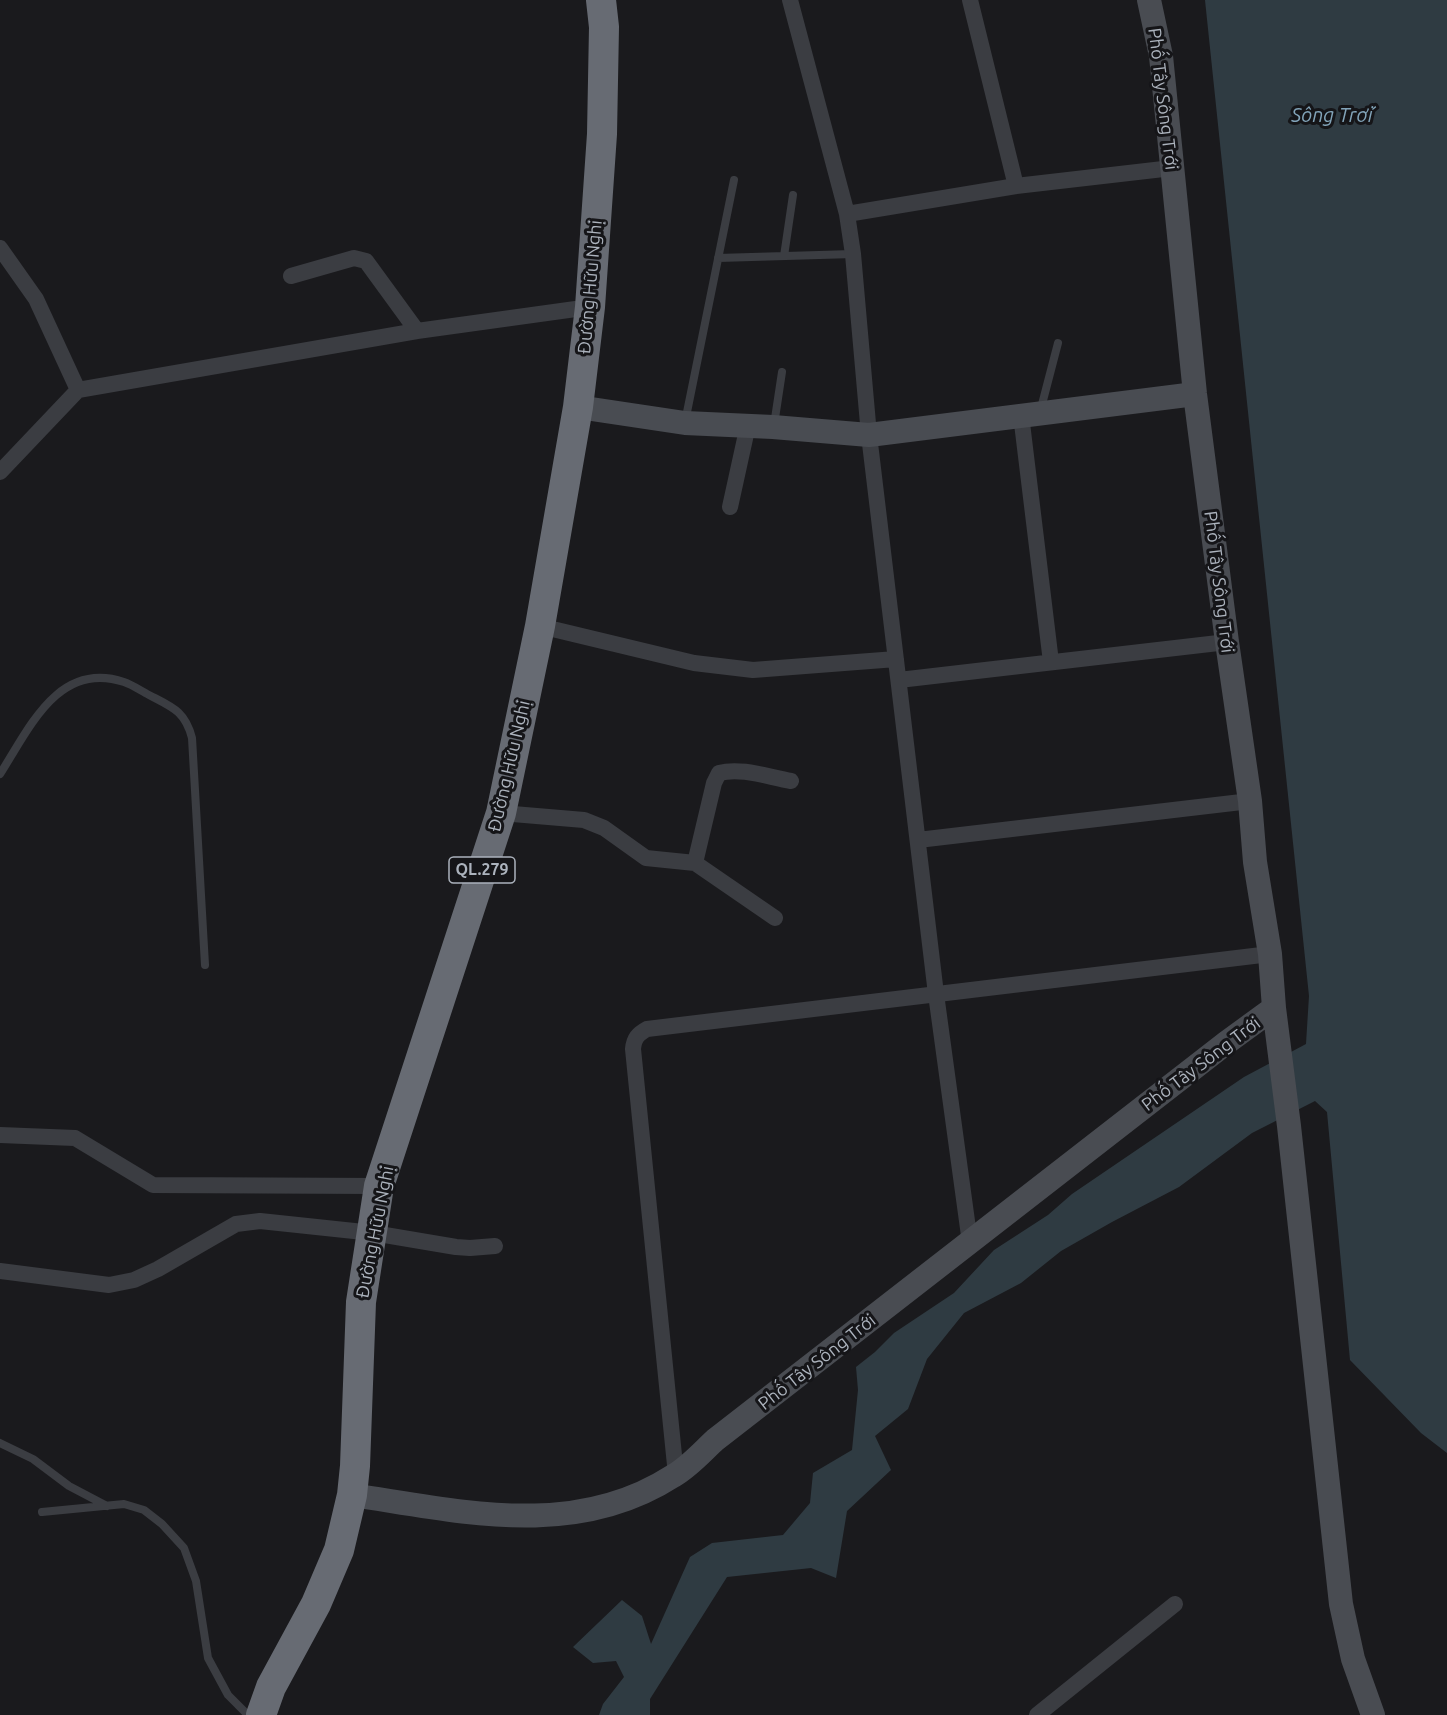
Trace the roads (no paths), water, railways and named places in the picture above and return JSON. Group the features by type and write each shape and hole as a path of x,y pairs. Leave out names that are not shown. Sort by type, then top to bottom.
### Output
{"highway":[{"name":"Đường Hữu Nghị","path":"261,1715 271,1687 316,1604 339,1550 352,1495 361,1302 379,1186 501,813 540,626 578,406 590,307 602,134 604,27 601,0"}],"street":[{"path":"790,0 847,214 853,254 869,435 936,994 970,1243"},
{"path":"970,0 1016,186"},
{"name":"Phố Tây Sông Trới","path":"352,1495 482,1515 548,1516 581,1513 614,1504 676,1475 715,1440 1274,1008 1270,954 1255,862 1250,801 1195,394 1161,56 1149,0"},
{"path":"847,214 1016,186 1172,168"},
{"path":"0,248 36,299 78,390"},
{"path":"291,276 354,258 362,258 417,331"},
{"path":"5,464 78,390 417,331 590,307"},
{"path":"578,406 684,423 747,425 869,435 1195,394"},
{"path":"1030,414 1051,662"},
{"path":"730,507 747,425"},
{"path":"540,626 694,663 753,670 896,659"},
{"path":"899,680 1227,642"},
{"path":"695,863 714,783 719,773 745,772 790,781"},
{"path":"918,840 1250,801"},
{"path":"501,813 584,820 604,828 646,858 695,863 776,918"},
{"path":"676,1475 633,1049 634,1040 639,1034 647,1029 1270,954"},
{"path":"1274,1008 1341,1604 1353,1659 1369,1714"},
{"path":"0,1135 75,1138 153,1185 379,1186"},
{"path":"0,1271 109,1285 134,1280 158,1269 236,1224 260,1221 373,1233 456,1247 495,1245"},
{"path":"1037,1715 1175,1604"}],"lane":[{"path":"684,423 734,180"},
{"path":"784,256 793,195"},
{"path":"718,258 853,254"},
{"path":"1030,414 1058,343"},
{"path":"773,427 782,372"},
{"path":"0,774 47,703 65,687 74,683 107,678 126,682 178,710 188,723 192,738 205,965"},
{"path":"0,1443 33,1459 69,1486 108,1506"},
{"path":"42,1512 124,1504 144,1510 162,1524 184,1548 196,1581 208,1658 228,1695 248,1715"}],"water":[{"name":"Sông Trới","path":"1205,0 1447,0 1447,1453 1421,1433 1350,1360 1327,1112 1315,1101 1252,1133 1179,1187 1061,1251 1021,1283 964,1313 927,1359 908,1409 875,1436 891,1470 847,1511 836,1578 811,1568 727,1577 650,1699 650,1715 599,1715 603,1704 624,1677 616,1661 593,1663 573,1647 622,1600 642,1616 651,1644 690,1557 712,1543 783,1535 810,1503 813,1473 852,1450 858,1390 856,1367 894,1333 954,1293 994,1250 1048,1215 1072,1194 1244,1077 1306,1044 1309,996"}]}
